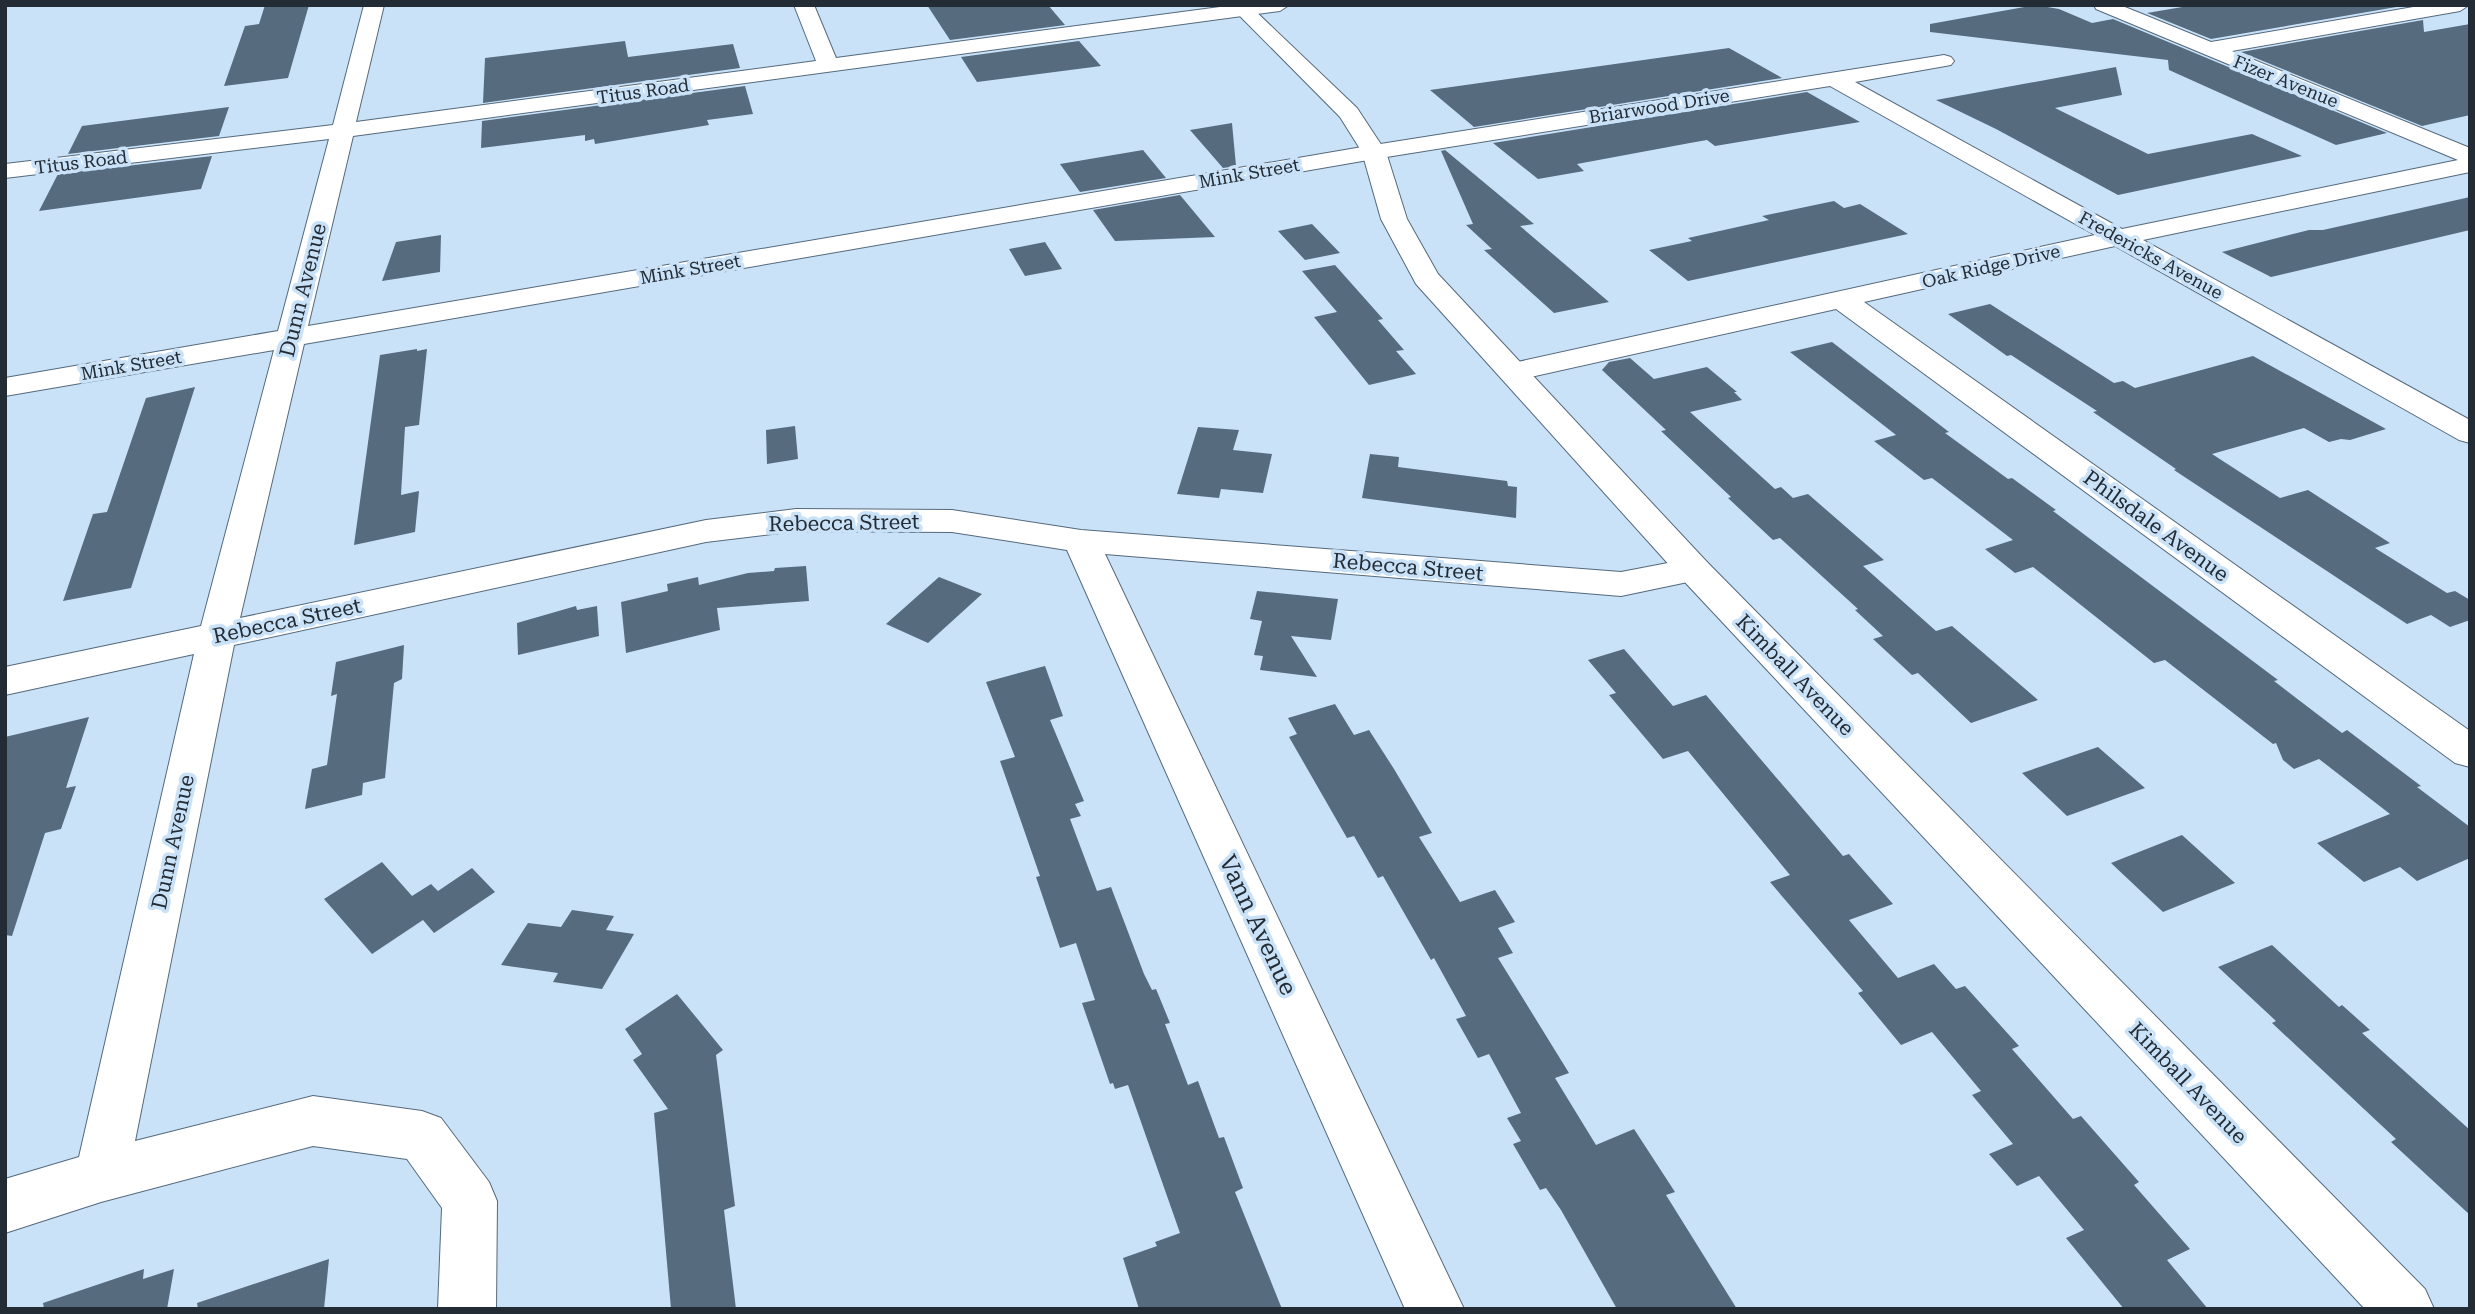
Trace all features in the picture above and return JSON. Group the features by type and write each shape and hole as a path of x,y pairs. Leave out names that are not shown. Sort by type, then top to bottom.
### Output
{"street":[{"name":"Dunn Avenue","path":"101,1176 216,636 374,5"},
{"path":"804,5 829,66"},
{"name":"Fizer Avenue","path":"2103,5 2470,157"},
{"path":"2376,5 2403,15"},
{"path":"2209,49 2459,5"},
{"name":"Titus Road","path":"5,172 341,131 1254,7"},
{"name":"Kimball Avenue","path":"1254,7 1349,113 1374,152 1394,219 1426,278 1694,570 2405,1309"},
{"name":"Briarwood Drive","path":"1374,152 1944,61"},
{"name":"Fredericks Avenue","path":"1832,78 2470,433"},
{"name":"Mink Street","path":"5,387 1374,152"},
{"name":"Oak Ridge Drive","path":"1513,372 2120,237 2470,165"},
{"name":"Philsdale Avenue","path":"1842,300 2470,752"},
{"name":"Rebecca Street","path":"5,681 706,531 796,520 952,521 1080,541 1621,584 1694,570"},
{"name":"Vann Avenue","path":"1080,541 1435,1309"},
{"path":"5,1206 101,1176 313,1121 422,1136 470,1201 467,1309"}],"building":[{"path":"265,5 309,5 288,78 224,86 245,26 259,24"},
{"path":"927,5 1048,5 1065,25 950,40"},
{"path":"2036,5 2059,9 2092,23 2113,19 2387,133 2336,145 2169,70 2168,60 1930,32 1930,24"},
{"path":"2194,5 2408,5 2211,39 2147,13"},
{"path":"2423,20 2424,32 2470,24 2470,115 2422,126 2241,52"},
{"path":"625,41 628,57 733,44 740,68 483,103 485,58"},
{"path":"1079,41 1101,66 977,82 961,57"},
{"path":"1729,48 1782,78 1474,127 1430,90"},
{"path":"2116,67 2122,95 2055,108 2148,154 2252,134 2302,156 2118,195 1936,100"},
{"path":"745,86 753,114 707,120 709,125 595,144 594,139 585,141 585,135 481,148 482,121"},
{"path":"1807,92 1860,122 1715,146 1707,140 1690,143 1577,164 1584,171 1538,179 1493,143"},
{"path":"229,107 219,136 68,154 82,126"},
{"path":"1232,123 1236,166 1223,168 1190,130"},
{"path":"1143,150 1166,178 1080,192 1060,164"},
{"path":"1445,150 1534,224 1520,226 1609,302 1554,313 1484,250 1492,249 1466,225 1473,224 1441,151"},
{"path":"212,156 201,189 39,211 58,174"},
{"path":"1180,195 1215,237 1115,241 1093,210"},
{"path":"2470,197 2470,230 2271,277 2222,252 2309,230 2323,230"},
{"path":"1834,201 1844,208 1860,204 1908,234 1688,281 1649,250 1692,241 1688,238 1769,220 1762,216"},
{"path":"1312,224 1340,253 1305,260 1278,231"},
{"path":"441,235 440,272 382,281 396,242"},
{"path":"1045,242 1062,269 1025,276 1009,249"},
{"path":"1335,265 1383,319 1378,320 1404,350 1396,351 1416,374 1369,385 1314,317 1337,312 1302,271"},
{"path":"1990,304 2114,383 2123,381 2135,388 2253,356 2386,429 2350,440 2329,442 2304,428 2212,454 2280,498 2308,490 2390,543 2375,548 2447,593 2455,591 2470,600 2470,620 2450,627 2431,615 2407,624 2174,470 2176,469 2093,412 2097,411 2011,355 2007,356 1948,314"},
{"path":"1832,342 1949,432 1945,433 2056,510 2053,511 2278,680 2274,681 2342,733 2347,730 2421,786 2417,787 2470,827 2470,858 2417,881 2400,867 2364,882 2317,843 2390,814 2319,759 2294,769 2283,760 2276,743 2273,744 2165,660 2154,663 2033,567 2015,573 1985,549 2013,540 1932,478 1924,480 1874,441 1896,435 1790,352"},
{"path":"427,349 419,425 405,427 401,495 419,491 415,532 354,545 380,355"},
{"path":"1630,358 1654,379 1707,367 1737,392 1734,392 1742,400 1690,412 1775,489 1781,487 1793,498 1808,494 1884,560 1863,566 1936,631 1952,626 2038,700 1971,723 1918,673 1912,675 1873,639 1883,636 1855,610 1858,609 1780,538 1773,540 1728,498 1731,497 1661,431 1666,430 1602,370 1609,362"},
{"path":"195,387 131,588 63,601 93,514 107,512 146,398"},
{"path":"795,426 798,459 767,464 766,430"},
{"path":"1198,427 1239,430 1233,450 1272,454 1263,493 1221,489 1219,498 1177,494"},
{"path":"1370,454 1399,457 1398,467 1507,481 1508,486 1517,487 1516,518 1362,498"},
{"path":"806,566 809,601 717,608 720,630 626,653 621,602 668,591 667,584 698,577 699,585 748,573 774,571 775,568"},
{"path":"939,577 982,594 928,643 886,624"},
{"path":"1257,591 1338,599 1331,640 1291,636 1317,677 1260,670 1263,656 1254,655 1262,621 1250,619"},
{"path":"576,606 577,610 597,606 599,636 518,655 517,623"},
{"path":"404,645 402,679 394,683 385,778 363,783 362,795 305,809 312,769 327,765 337,694 331,696 336,662"},
{"path":"1624,649 1673,706 1706,695 1843,856 1849,854 1893,904 1849,920 1898,978 1934,964 1956,989 1965,986 2019,1046 2012,1049 2073,1119 2081,1116 2139,1182 2134,1185 2190,1249 2167,1260 2208,1309 2124,1309 2066,1238 2084,1230 2039,1176 2017,1186 1989,1154 2013,1144 1972,1095 1981,1091 1932,1032 1901,1045 1858,993 1863,991 1770,882 1790,875 1688,751 1663,759 1609,695 1616,693 1588,660"},
{"path":"1045,666 1063,716 1050,720 1084,801 1075,804 1081,816 1070,819 1097,891 1111,887 1144,974 1152,990 1156,989 1170,1023 1165,1024 1188,1085 1198,1081 1219,1138 1224,1137 1243,1188 1235,1192 1282,1309 1139,1309 1123,1258 1157,1246 1155,1242 1180,1233 1128,1085 1115,1089 1113,1083 1110,1084 1082,1003 1095,1000 1076,943 1060,948 1036,877 1040,876 1000,761 1015,757 986,682"},
{"path":"1335,704 1354,735 1369,730 1394,769 1432,833 1419,837 1460,902 1495,890 1515,922 1498,928 1513,953 1498,958 1569,1073 1555,1078 1596,1145 1634,1129 1675,1192 1666,1195 1737,1309 1617,1309 1561,1210 1546,1188 1540,1190 1513,1144 1521,1141 1507,1118 1521,1113 1489,1054 1478,1058 1456,1019 1466,1016 1434,958 1431,960 1383,876 1378,878 1354,836 1347,838 1289,737 1297,734 1288,718"},
{"path":"89,717 66,788 76,786 61,829 45,833 12,936 5,935 5,737"},
{"path":"2098,747 2145,788 2067,816 2022,773"},
{"path":"2182,835 2235,883 2163,912 2111,863"},
{"path":"382,862 412,896 431,884 438,891 472,868 495,892 434,933 423,920 372,954 324,899"},
{"path":"572,910 614,916 606,930 634,934 602,989 553,982 558,973 501,965 528,923 561,927"},
{"path":"2272,945 2339,1007 2342,1005 2370,1030 2362,1033 2470,1130 2470,1215 2391,1142 2396,1139 2272,1023 2276,1021 2218,967"},
{"path":"677,994 723,1050 716,1055 735,1206 724,1210 736,1309 671,1309 654,1113 668,1109 633,1060 642,1054 625,1029"},
{"path":"329,1259 324,1309 198,1309 197,1303"},
{"path":"144,1269 143,1279 174,1269 167,1309 44,1309 43,1303"}]}
